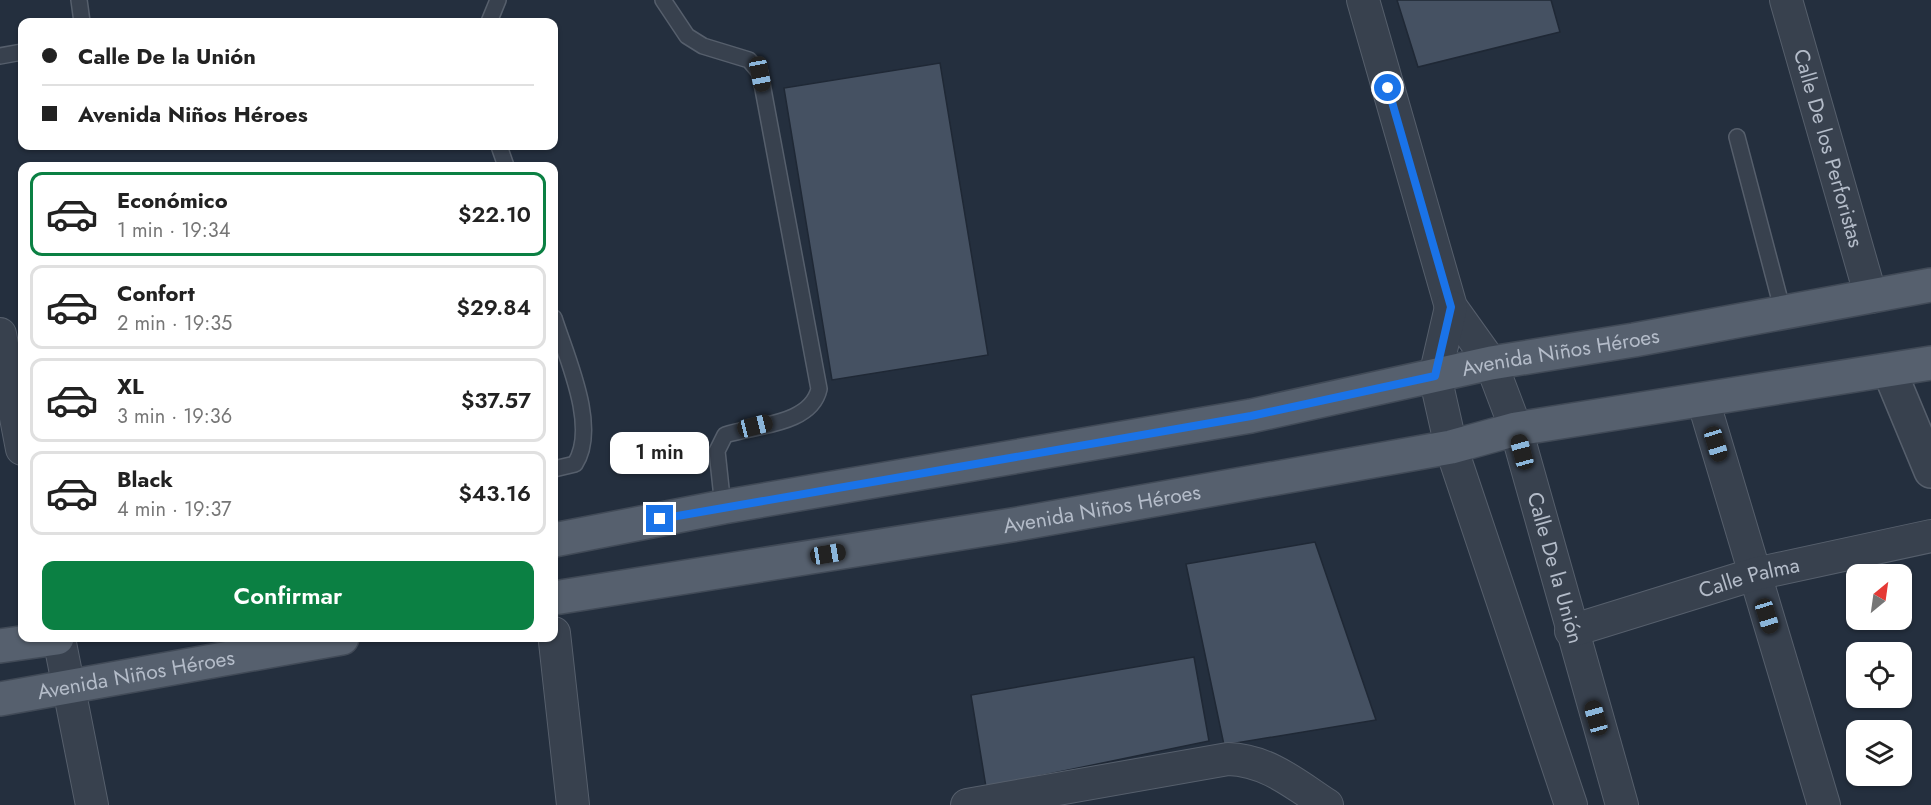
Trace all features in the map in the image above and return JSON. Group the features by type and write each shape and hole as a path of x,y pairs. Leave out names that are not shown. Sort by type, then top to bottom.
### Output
{"main road":[{"name":"Avenida Niños Héroes","path":"558,539 723,507 1251,416 1491,363 1931,285"},
{"name":"Avenida Niños Héroes","path":"558,597 1012,525 1451,447 1516,429 1931,363"},
{"path":"0,646 29,642"},
{"name":"Avenida Niños Héroes","path":"0,699 314,642"}],"street":[{"name":"Calle De la Unión","path":"1363,0 1451,307 1491,363 1516,429 1571,631 1622,805"},
{"name":"Calle De los Perforistas","path":"1786,0 1871,297"},
{"name":"Calle De la Unión","path":"1451,307 1435,376 1451,447 1571,805"},
{"path":"0,334 18,428"},
{"path":"1889,370 1931,471"},
{"path":"1703,400 1824,805"},
{"name":"Calle Palma","path":"1571,631 1755,574 1931,536"},
{"path":"59,642 92,805"},
{"path":"555,642 573,805"},
{"path":"967,805 1007,802 1228,759 1248,760 1275,771 1327,805"}],"lane":[{"path":"79,0 81,18"},
{"path":"491,18 498,0"},
{"path":"663,0 687,36 703,46 749,60 760,74 819,389 810,409 794,416 725,435 717,451 723,507"},
{"path":"0,56 18,53"},
{"path":"1737,137 1783,312"},
{"path":"558,331 581,404 583,440 581,454 575,464 558,468"}],"building":[{"path":"1397,0 1551,0 1560,32 1418,67"},
{"path":"940,63 988,355 832,380 784,88"},
{"path":"1315,542 1376,720 1224,745 1186,564"},
{"path":"1194,657 1209,741 986,787 971,695"}],"route":[{"path":"660,519 1251,416 1435,376 1451,307 1388,88"}]}
